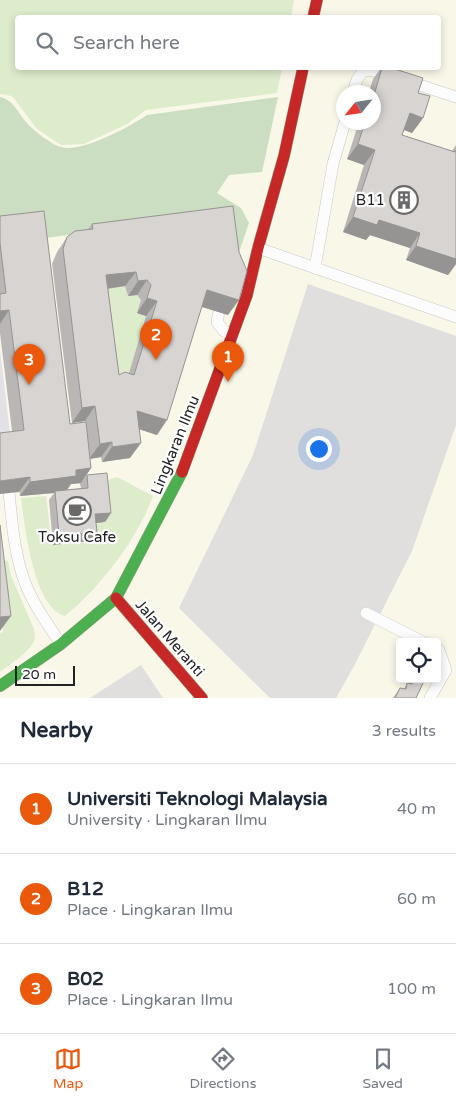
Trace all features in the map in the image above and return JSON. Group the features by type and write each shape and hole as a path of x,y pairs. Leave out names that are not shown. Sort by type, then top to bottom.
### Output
{"street":[{"path":"314,15 317,0"},
{"name":"Lingkaran Ilmu","path":"0,686 61,644 116,598 180,478 247,295 284,156 303,70"},
{"name":"Jalan Meranti","path":"116,598 202,698"}],"lane":[{"path":"355,85 362,72 370,70 456,97"},
{"path":"315,268 333,164 343,130"},
{"path":"242,264 270,204"},
{"path":"258,248 456,317"},
{"path":"219,312 217,322 220,327 233,335"},
{"path":"9,494 16,550 23,578 36,606 61,644"},
{"path":"366,613 415,638"},
{"path":"441,653 446,670 441,679"},
{"path":"430,698 439,683"}],"shaded area":[{"path":"0,0 456,0 456,698 0,698"},
{"path":"308,284 456,336 456,425 412,551 336,698 270,698 179,608 253,455"},
{"path":"0,350 11,442 0,443"},
{"path":"141,665 163,698 90,698"}],"green space":[{"path":"0,0 294,0 291,15 15,15 15,70 282,70 277,93 146,110 127,124 84,144 61,145 37,129 12,96 0,94"},
{"path":"0,97 9,101 27,123 43,137 57,146 70,148 93,143 105,138 147,115 278,97 262,172 229,175 217,193 241,208 249,223 235,264 213,216 45,238 0,224"},
{"path":"125,286 128,296 137,295 141,300 146,316 124,390 121,389 96,290"},
{"path":"117,477 153,496 146,513 127,546 105,576 65,616 54,609 45,598 38,582 28,545 21,498 46,496 52,545 91,542 89,524 105,523 102,482"},
{"path":"0,559 8,561 11,576 34,629 35,638 25,652 0,672 0,633 3,632 0,606"}],"building":[{"name":"B11","path":"381,70 398,70 423,78 418,93 430,96 423,118 410,113 402,135 455,152 456,150 456,259 416,246 420,233 379,220 377,225 353,217 375,150 358,144 362,130 381,130 381,85 377,85"},
{"path":"233,206 239,252 247,271 239,300 207,290 167,420 137,411 141,443 112,447 112,442 100,444 95,406 82,408 63,249 67,237 75,231 93,229 92,224","holes":["136,272 138,281 147,280 151,285 147,298 157,301 134,375 125,372 119,375 106,275"]},
{"path":"44,211 70,424 86,422 91,468 76,470 76,476 30,482 30,477 0,481 0,433 24,430 9,310 0,311 0,294 6,293 0,243 0,216"},
{"name":"Toksu Cafe","path":"107,473 111,513 95,514 97,532 59,535 55,491 88,488 87,475"},
{"path":"0,525 11,616 0,617"},
{"path":"407,683 423,683 416,698 395,698 400,688 406,689"}],"traffic: fast":[{"path":"0,686 61,644 116,598 182,472"}],"traffic: jam":[{"path":"314,15 317,0"},
{"path":"182,472 247,295 284,156 303,70"},
{"path":"116,598 202,698"}],"place":[{"name":"B11","path":"404,200"},
{"name":"B12","path":"156,360"},
{"name":"Universiti Teknologi Malaysia","path":"228,382"},
{"name":"B02","path":"29,385"},
{"name":"Toksu Cafe","path":"77,511"}]}
